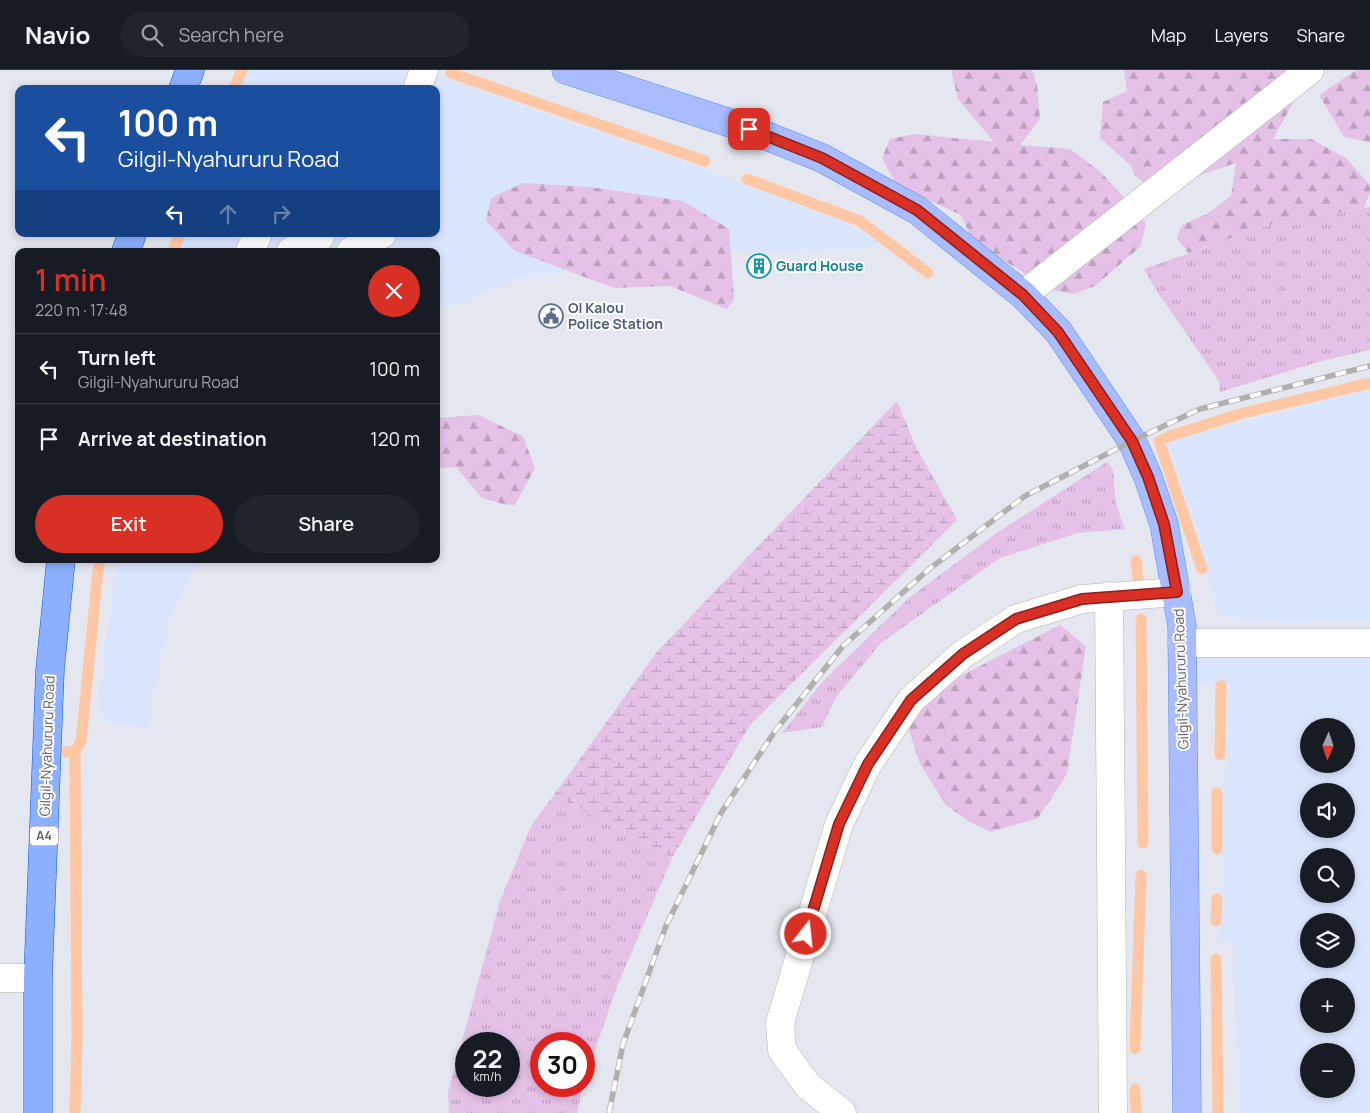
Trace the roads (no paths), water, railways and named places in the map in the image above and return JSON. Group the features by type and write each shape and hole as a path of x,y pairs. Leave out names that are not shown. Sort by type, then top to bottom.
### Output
{"highway":[{"path":"185,85 190,70"},
{"name":"Gilgil-Nyahururu Road","path":"38,1113 38,978 51,652 61,563"}],"main road":[{"name":"Gilgil-Nyahururu Road","path":"566,70 749,129 822,158 917,210 1023,295 1058,332 1132,441 1148,477 1164,524 1182,626 1187,1113"}],"street":[{"path":"418,85 424,70"},
{"path":"1023,295 1310,70"},
{"path":"356,248 377,237"},
{"path":"298,248 320,238"},
{"path":"842,1113 808,1086 782,1050 780,1023 839,824 868,764 911,700 963,654 1016,619 1082,599 1177,592"},
{"path":"1109,596 1113,1113"},
{"path":"1182,643 1370,643"},
{"path":"0,978 38,978"}],"waterway":[{"path":"236,85 242,70"},
{"path":"451,73 705,161"},
{"path":"747,179 860,221 928,273"},
{"path":"174,248 179,237"},
{"path":"1202,569 1159,441 1243,413 1370,383"},
{"path":"1136,561 1138,578"},
{"path":"66,752 75,751 81,742 99,563"},
{"path":"1141,619 1143,843"},
{"path":"1220,755 1221,685"},
{"path":"75,751 77,1036 75,1113"},
{"path":"1217,793 1217,849"},
{"path":"1135,1049 1141,875"},
{"path":"1216,921 1217,899"},
{"path":"1216,959 1218,1113"},
{"path":"1135,1089 1136,1113"}],"railway":[{"path":"609,1113 623,1044 666,926 721,813 775,731 843,646 928,570 1025,496 1132,441 1200,409 1370,366"}],"place":[{"name":"Guard House","path":"759,266"},
{"name":"Ol Kalou Police Station","path":"551,316"}]}
